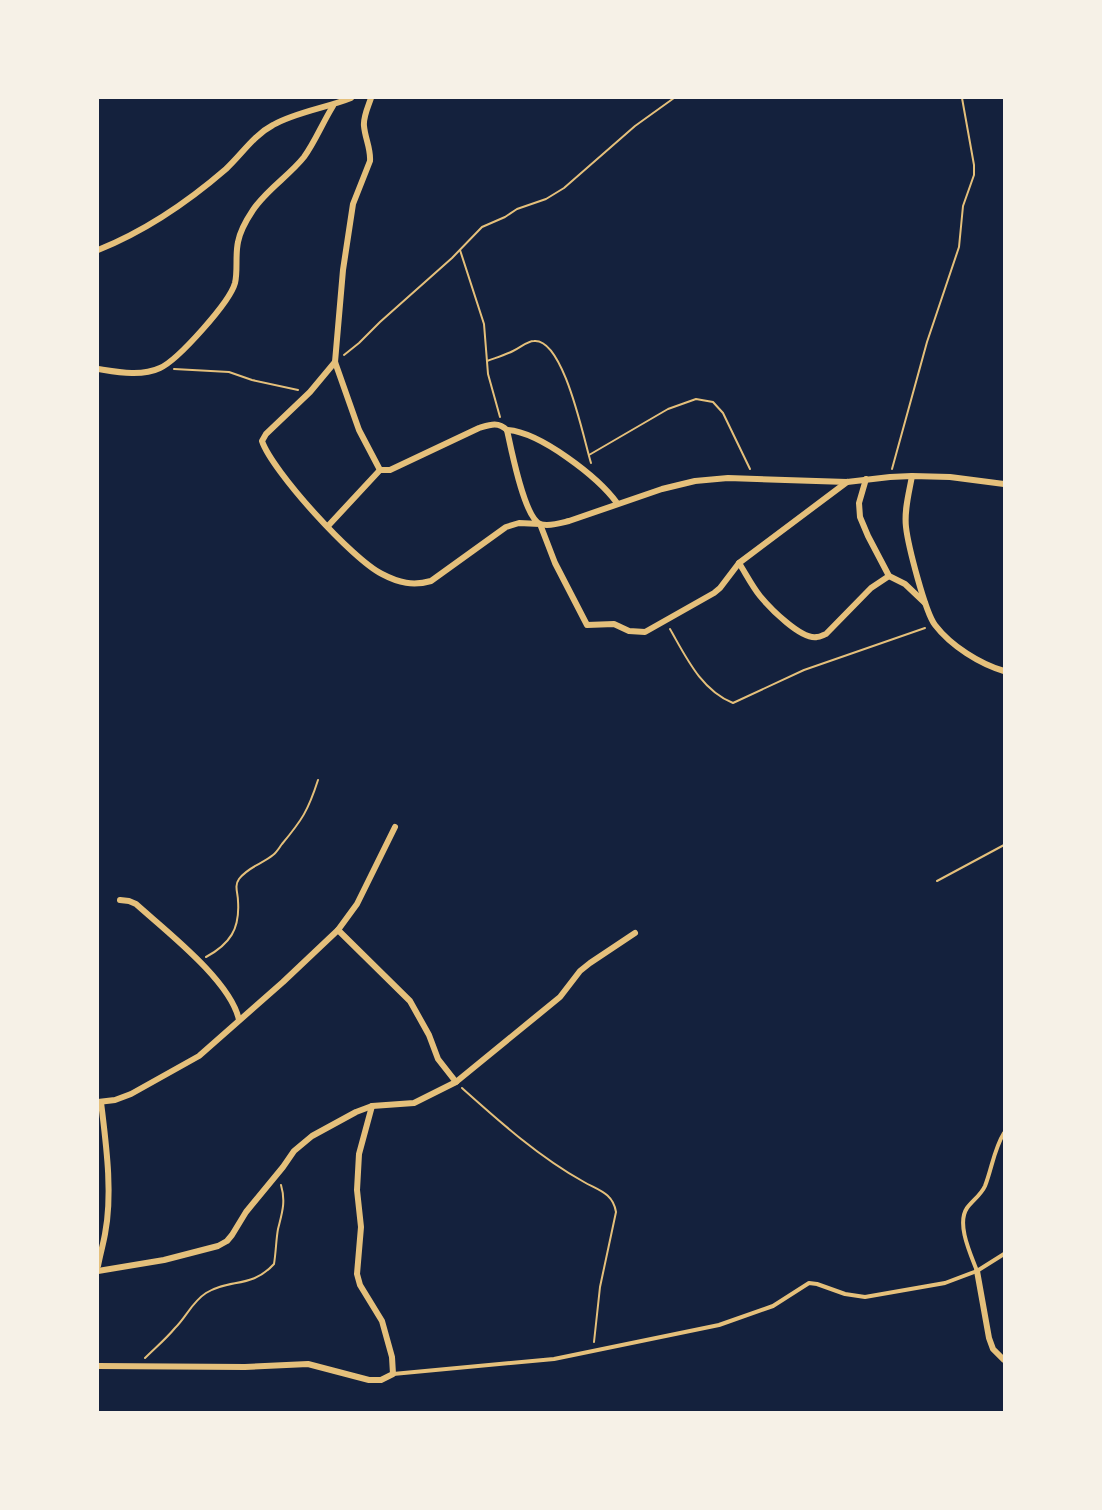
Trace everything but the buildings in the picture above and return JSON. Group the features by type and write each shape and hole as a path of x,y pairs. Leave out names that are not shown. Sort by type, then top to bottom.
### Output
{"street":[{"path":"98,250 148,224 208,183 273,124 351,98"},
{"path":"371,98 364,119 364,128 371,153 352,204 343,270 335,362 359,430 380,470"},
{"path":"98,369 138,373 161,368 201,330 223,304 235,285 238,242 254,208 303,158 333,105"},
{"path":"335,362 309,392 266,434 262,441 265,450 284,478 363,562 381,574 416,585 431,581 506,527 519,523 554,524 569,521 617,503 695,481 756,479 847,482 912,476 950,477 1005,484"},
{"path":"328,526 380,470 390,470 492,424 528,435 542,442 597,480 617,503"},
{"path":"505,428 522,490 533,517 540,524 555,563 587,625 614,624 636,633 645,632 720,588 739,563 847,482"},
{"path":"912,476 906,527 926,603 935,625 956,645 991,668 1005,671"},
{"path":"866,479 859,503 868,536 889,576 905,585 926,603"},
{"path":"739,563 760,596 777,614 797,630 808,636 817,637 826,633 871,588 889,576"},
{"path":"98,1266 106,1232 107,1198 107,1152 99,1102 115,1100 131,1094 199,1056 338,930 357,903 394,827"},
{"path":"120,900 136,904 198,961 234,1004 239,1020"},
{"path":"338,930 410,1001 429,1035 438,1059 456,1082"},
{"path":"98,1271 164,1260 218,1246 227,1241 246,1212 294,1151 312,1136 372,1106 414,1103 456,1082 560,997 580,971 634,933"},
{"path":"98,1366 244,1367 309,1364 369,1380 381,1380 393,1374 392,1357 382,1321 360,1285 357,1274 361,1227 357,1190 358,1154 372,1106"},
{"path":"977,1271 989,1338 993,1349 1005,1360"}],"lane":[{"path":"977,1271 966,1240 963,1219 966,1210 984,1187 1005,1133"},
{"path":"393,1374 554,1359 719,1325 773,1306 808,1283 845,1294 865,1297 945,1283 977,1271 1005,1254"}],"path":[{"path":"335,362 398,308 482,227 506,217 517,209 546,199 564,188 635,126 674,98"},
{"path":"890,477 927,342 959,247 963,206 974,175 962,98"},
{"path":"460,250 484,324 488,375 505,428"},
{"path":"487,361 513,351 532,340 542,341 548,345 566,379 578,411 597,480"},
{"path":"161,368 229,372 252,380 309,392"},
{"path":"589,455 668,409 696,399 713,402 723,413 756,479"},
{"path":"665,621 705,684 720,698 733,703 804,669 935,625"},
{"path":"198,961 228,942 237,922 236,886 238,880 248,870 275,853 294,831 309,809 318,780"},
{"path":"937,880 1005,845"},
{"path":"456,1082 525,1143 562,1170 608,1196 614,1203 616,1212 600,1287 593,1352"},
{"path":"136,1367 177,1327 190,1306 205,1294 217,1287 258,1278 274,1264 278,1231 284,1211 284,1195 278,1174"}]}
